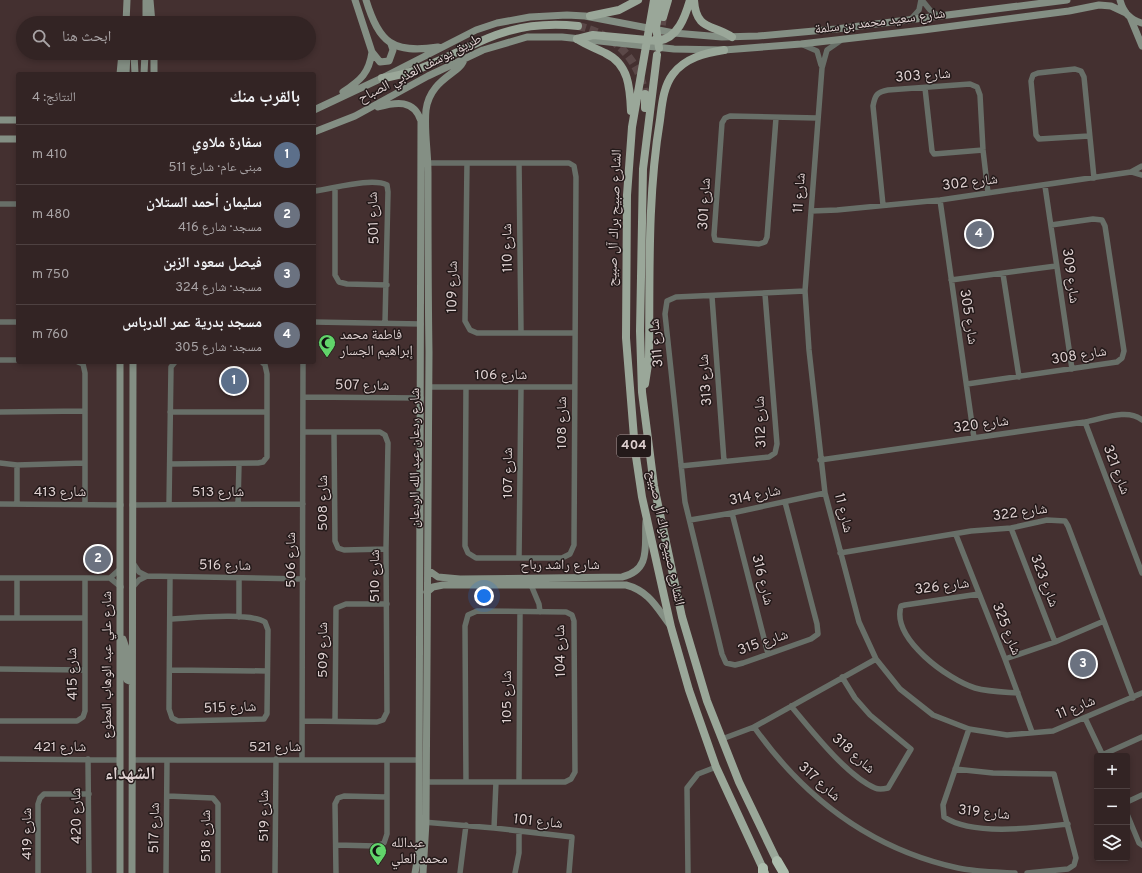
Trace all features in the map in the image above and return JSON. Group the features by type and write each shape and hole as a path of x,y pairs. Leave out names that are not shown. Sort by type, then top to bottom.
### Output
{"highway":[{"path":"777,861 783,873"}],"main road":[{"path":"590,16 620,10 638,0"},
{"name":"الشارع صبيح براك آل صبيح","path":"654,0 652,30 646,43 632,127 626,195 626,338 635,450 642,497 671,628 689,690 716,767 764,871"},
{"path":"652,30 661,0"},
{"path":"663,17 668,0"},
{"path":"577,39 593,35 646,43 658,48 665,40 674,34 682,22 690,0"},
{"path":"694,0 697,14 704,23 713,29 732,37"},
{"path":"382,78 401,76 419,70 488,38 514,29 548,24 578,26"},
{"name":"الشارع صبيح براك آل صبيح","path":"652,30 658,48 643,168 640,298 642,392 654,486 672,574 694,659 739,782 777,861"},
{"path":"577,39 610,56 625,71 630,88 632,127"},
{"path":"642,392 649,358 653,180 657,137 664,93 670,78 684,63 703,54 724,50"},
{"path":"640,298 635,273 637,190 645,112 645,94"}],"street":[{"path":"127,16 128,0"},
{"path":"146,0 146,16"},
{"path":"150,0 151,16"},
{"path":"355,0 372,52 377,60 385,62 392,56 391,44"},
{"path":"366,0 376,27 391,44 403,49 446,46"},
{"path":"909,20 918,10 922,0 930,10 940,16"},
{"path":"1068,0 1070,4 1069,11"},
{"name":"شارع سعيد محمد بن سلمة","path":"652,30 674,34 732,37 802,33 1068,0"},
{"path":"1120,0 1142,46"},
{"name":"شارع سعيد محمد بن سلمة","path":"658,48 724,50 801,44 1069,11 1103,5 1115,7 1142,23"},
{"name":"طريق يوسف العذبي الصباح","path":"316,109 382,78 476,30 514,20 550,15 590,16 652,30"},
{"name":"طريق يوسف العذبي الصباح","path":"316,131 355,116 428,76 497,44 527,36 577,39"},
{"name":"شارع 11","path":"841,40 827,50 822,68 805,291 820,460 825,493 859,622 876,659 900,689 933,715 969,729 1007,735 1053,731 1142,693"},
{"name":"شارع 11","path":"801,44 817,51 822,68"},
{"path":"325,104 364,76 370,65 372,52"},
{"name":"شارع ردعان عبد الله الردعان","path":"425,460 421,398 421,324 428,164 426,112 429,99 434,88 442,79 461,66 464,59"},
{"path":"120,72 121,60"},
{"path":"126,72 127,60"},
{"path":"134,60 135,72"},
{"path":"144,72 145,60"},
{"path":"154,60 154,72"},
{"path":"1089,136 1039,139 1036,135 1033,104 1031,81 1033,76 1038,73 1075,69 1080,70 1084,77 1094,178"},
{"name":"شارع 303","path":"883,205 873,106 875,96 880,91 888,90 970,84 977,87 980,95 983,150 988,193"},
{"path":"925,88 932,151 934,154 983,150"},
{"path":"355,116 378,107 394,103 409,105 417,112 420,108 424,108 426,112"},
{"name":"شارع ردعان عبد الله الردعان","path":"415,873 423,822 419,760 425,460 429,387 421,121 417,112"},
{"name":"شارع 301","path":"776,118 767,237 765,242 759,244 716,240 714,235 723,120 730,116 817,118"},
{"path":"1,120 16,119"},
{"path":"0,139 16,139"},
{"name":"شارع 109","path":"467,163 465,321 470,330 477,333 574,333"},
{"name":"شارع 110","path":"520,163 521,332"},
{"name":"شارع 108","path":"428,164 569,163 574,166 576,177 574,545 570,554 562,558 476,558 467,551 465,546 466,387"},
{"name":"شارع 302","path":"811,211 940,200 1045,186 1131,172 1142,166"},
{"name":"شارع 302","path":"1131,172 1142,175"},
{"name":"شارع 501","path":"316,191 370,182 382,182 387,185 387,285 385,323"},
{"name":"شارع 309","path":"1045,186 1072,369"},
{"path":"335,188 335,275 339,282 347,284 387,285"},
{"name":"شارع 305","path":"940,200 974,438"},
{"path":"0,204 16,204"},
{"name":"شارع 308","path":"967,384 1117,362 1122,358 1124,351 1120,321 1105,226 1102,220 1093,219 1051,225"},
{"path":"951,280 1056,266"},
{"path":"1004,274 1019,377"},
{"name":"شارع 311","path":"690,520 684,502 665,314 667,301 676,297 712,297 805,291"},
{"name":"شارع 312","path":"681,466 769,457 775,454 777,444 764,294"},
{"name":"شارع 313","path":"712,297 724,461"},
{"path":"0,322 16,322"},
{"path":"316,322 421,324"},
{"path":"0,360 16,360"},
{"path":"83,364 85,373 85,504"},
{"name":"شارع علي عبد الوهاب المطوع","path":"120,364 120,873"},
{"name":"شارع علي عبد الوهاب المطوع","path":"132,873 133,364"},
{"path":"169,504 171,367 173,364"},
{"path":"170,464 258,464 263,462 267,457 267,374 263,364"},
{"name":"شارع 506","path":"302,759 303,364"},
{"name":"شارع 106","path":"429,387 574,387"},
{"name":"شارع 107","path":"520,388 520,558"},
{"name":"شارع 507","path":"303,397 421,398"},
{"path":"0,412 85,411"},
{"path":"170,412 266,412"},
{"name":"شارع 320","path":"820,460 1085,422 1128,414 1136,415 1142,420"},
{"name":"شارع 321","path":"1085,422 1142,572"},
{"name":"شارع 510","path":"303,432 380,432 385,435 388,443 386,549 387,712 383,720 377,722 303,721"},
{"name":"شارع 508","path":"334,433 335,541 338,548 344,550 386,549"},
{"path":"0,463 17,465 84,463"},
{"path":"238,504 239,464"},
{"path":"17,465 17,504"},
{"name":"شارع 314","path":"690,520 732,513 825,493"},
{"name":"شارع 315","path":"690,520 722,654 726,663 735,665 811,639 818,634 818,624 785,502"},
{"name":"شارع 413","path":"0,504 121,505"},
{"name":"شارع 513","path":"132,505 303,504"},
{"name":"شارع ردعان عبد الله الردعان","path":"422,873 423,822 426,782 428,592 424,504"},
{"name":"شارع 316","path":"732,513 768,654"},
{"name":"شارع راشد رباح","path":"428,592 443,581 605,578 627,576 635,571 644,560 647,515"},
{"name":"شارع 322","path":"840,553 956,535 971,531 1011,528 1047,520 1065,521 1133,698"},
{"name":"شارع 323","path":"1011,528 1055,642"},
{"name":"شارع 325","path":"956,535 1006,659 1032,732"},
{"path":"1135,554 1142,551"},
{"path":"132,561 139,572 147,576"},
{"path":"110,578 120,569"},
{"name":"شارع راشد رباح","path":"428,570 434,576 443,581 531,585 622,585 633,587 651,598 671,628"},
{"path":"132,588 139,580 147,576"},
{"name":"شارع 516","path":"147,576 303,578"},
{"name":"شارع 515","path":"170,577 169,709 172,718 178,721 264,719 267,714 268,630 265,622 259,618 239,617 170,619"},
{"path":"0,578 110,578 121,587"},
{"path":"17,578 17,617"},
{"name":"شارع 415","path":"0,721 76,721 83,717 85,711 84,578"},
{"path":"239,578 239,617"},
{"path":"531,585 539,604 540,612"},
{"name":"شارع 326","path":"979,594 901,606 900,611 904,628 913,645 929,662 941,671 974,688 993,692 1018,693"},
{"name":"شارع 509","path":"335,721 336,608 346,604 387,604"},
{"name":"شارع 104","path":"426,782 565,782 571,779 575,772 574,621 572,615 566,612 520,613 477,611 468,615 465,626 466,781"},
{"name":"شارع 105","path":"519,782 520,613"},
{"path":"0,618 84,618"},
{"path":"1006,659 1055,642 1104,621"},
{"path":"121,635 126,651 127,680 132,682"},
{"path":"722,739 754,727 876,659"},
{"path":"0,669 84,670"},
{"path":"170,670 267,670"},
{"name":"شارع 318","path":"791,706 851,772 876,789 888,788 911,749 870,716 855,698 842,678"},
{"path":"1085,718 1101,753"},
{"name":"شارع 317","path":"754,727 774,755 804,787 863,833 904,851 935,862 959,868 1016,873"},
{"name":"شارع 319","path":"969,729 943,805 944,817 951,822 1003,829 1068,824"},
{"path":"1108,753 1142,737"},
{"name":"شارع 421","path":"0,759 120,760"},
{"name":"شارع 420","path":"88,759 89,873"},
{"name":"شارع 519","path":"275,873 276,759"},
{"name":"شارع 521","path":"132,760 419,760"},
{"name":"شارع 517","path":"166,873 168,796 167,760"},
{"path":"336,845 376,846 384,843 387,834 387,760"},
{"path":"688,873 687,788 698,774 716,767"},
{"path":"955,769 993,773 1054,774 1076,858 1074,865 1064,869 1027,873"},
{"path":"494,828 496,782"},
{"name":"شارع 419","path":"38,873 38,804 40,798 44,794 89,794"},
{"path":"1130,801 1142,795"},
{"name":"شارع 518","path":"168,796 213,798 216,800 218,804 218,873"},
{"path":"336,873 335,804 338,798 344,796 386,796"},
{"path":"1130,821 1139,843 1142,846"},
{"name":"شارع 101","path":"423,822 466,825 572,837 569,873"},
{"path":"460,873 466,825"},
{"path":"515,873 519,853 520,832"}],"tunnel":[{"path":"660,37 663,17"},
{"path":"578,26 603,35 622,50 637,69 645,94"}],"place":[{"name":"مسجد بدرية عمر الدرباس","path":"979,234"},
{"name":"فاطمة محمد إبراهيم الجسار","path":"327,358"},
{"name":"سفارة ملاوي","path":"234,381"},
{"name":"سليمان أحمد الستلان","path":"98,559"},
{"name":"فيصل سعود الزبن","path":"1083,664"},
{"name":"عبدالله محمد العلي","path":"378,866"}],"district":[{"name":"الشهداء","path":"130,774"}]}
